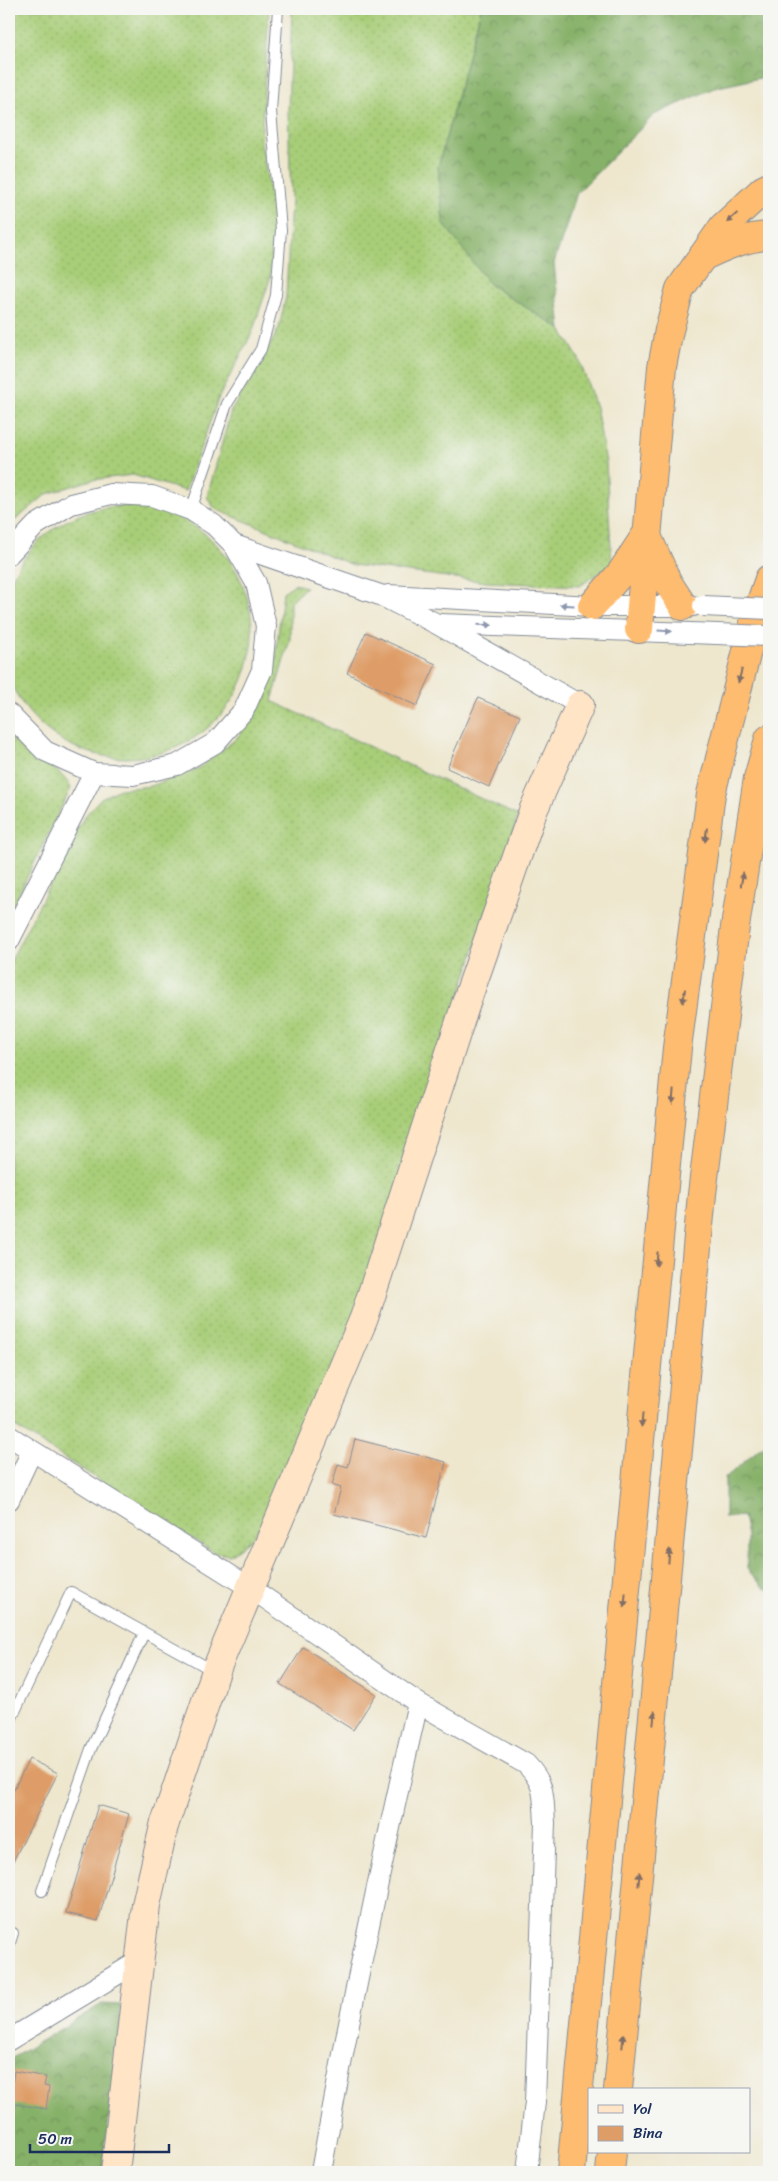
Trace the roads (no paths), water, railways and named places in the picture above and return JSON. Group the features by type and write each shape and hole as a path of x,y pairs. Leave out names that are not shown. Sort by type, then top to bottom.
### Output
{"highway":[{"path":"639,618 662,367 680,289 723,227 763,190 769,187"},
{"path":"700,258 728,245 757,237 769,236"},
{"path":"646,535 668,583 693,606"},
{"path":"592,606 622,573 646,535"},
{"path":"571,2172 677,1048 711,794 755,619 769,579"},
{"path":"618,2088 702,1194 736,918 758,778 769,739"},
{"path":"610,2172 612,2154"}],"street":[{"path":"9,554 36,525 71,504 111,494 152,496 191,510 214,526 234,545 256,583 266,626 262,670 244,710 215,743 177,765 134,775 94,773 45,751 9,714"},
{"path":"115,2172 146,1905 164,1826 216,1672 364,1318 467,1000 533,811 580,705 437,624 380,595 234,545"},
{"path":"380,595 592,606 690,632 769,636"},
{"path":"437,624 639,618 693,606 769,609"},
{"path":"9,941 94,773"},
{"path":"9,1436 252,1589 418,1703 526,1764 538,1776 543,1790 544,1833 535,2082 527,2172"},
{"path":"9,1500 32,1451"},
{"path":"321,2172 375,1890 418,1703"},
{"path":"9,2040 139,1961"}],"lane":[{"path":"191,510 227,404 261,349 276,295 281,230 271,111 278,9"},
{"path":"9,1724 71,1592 216,1672"},
{"path":"42,1891 90,1749 144,1633"},
{"path":"9,1946 13,1933"}]}
